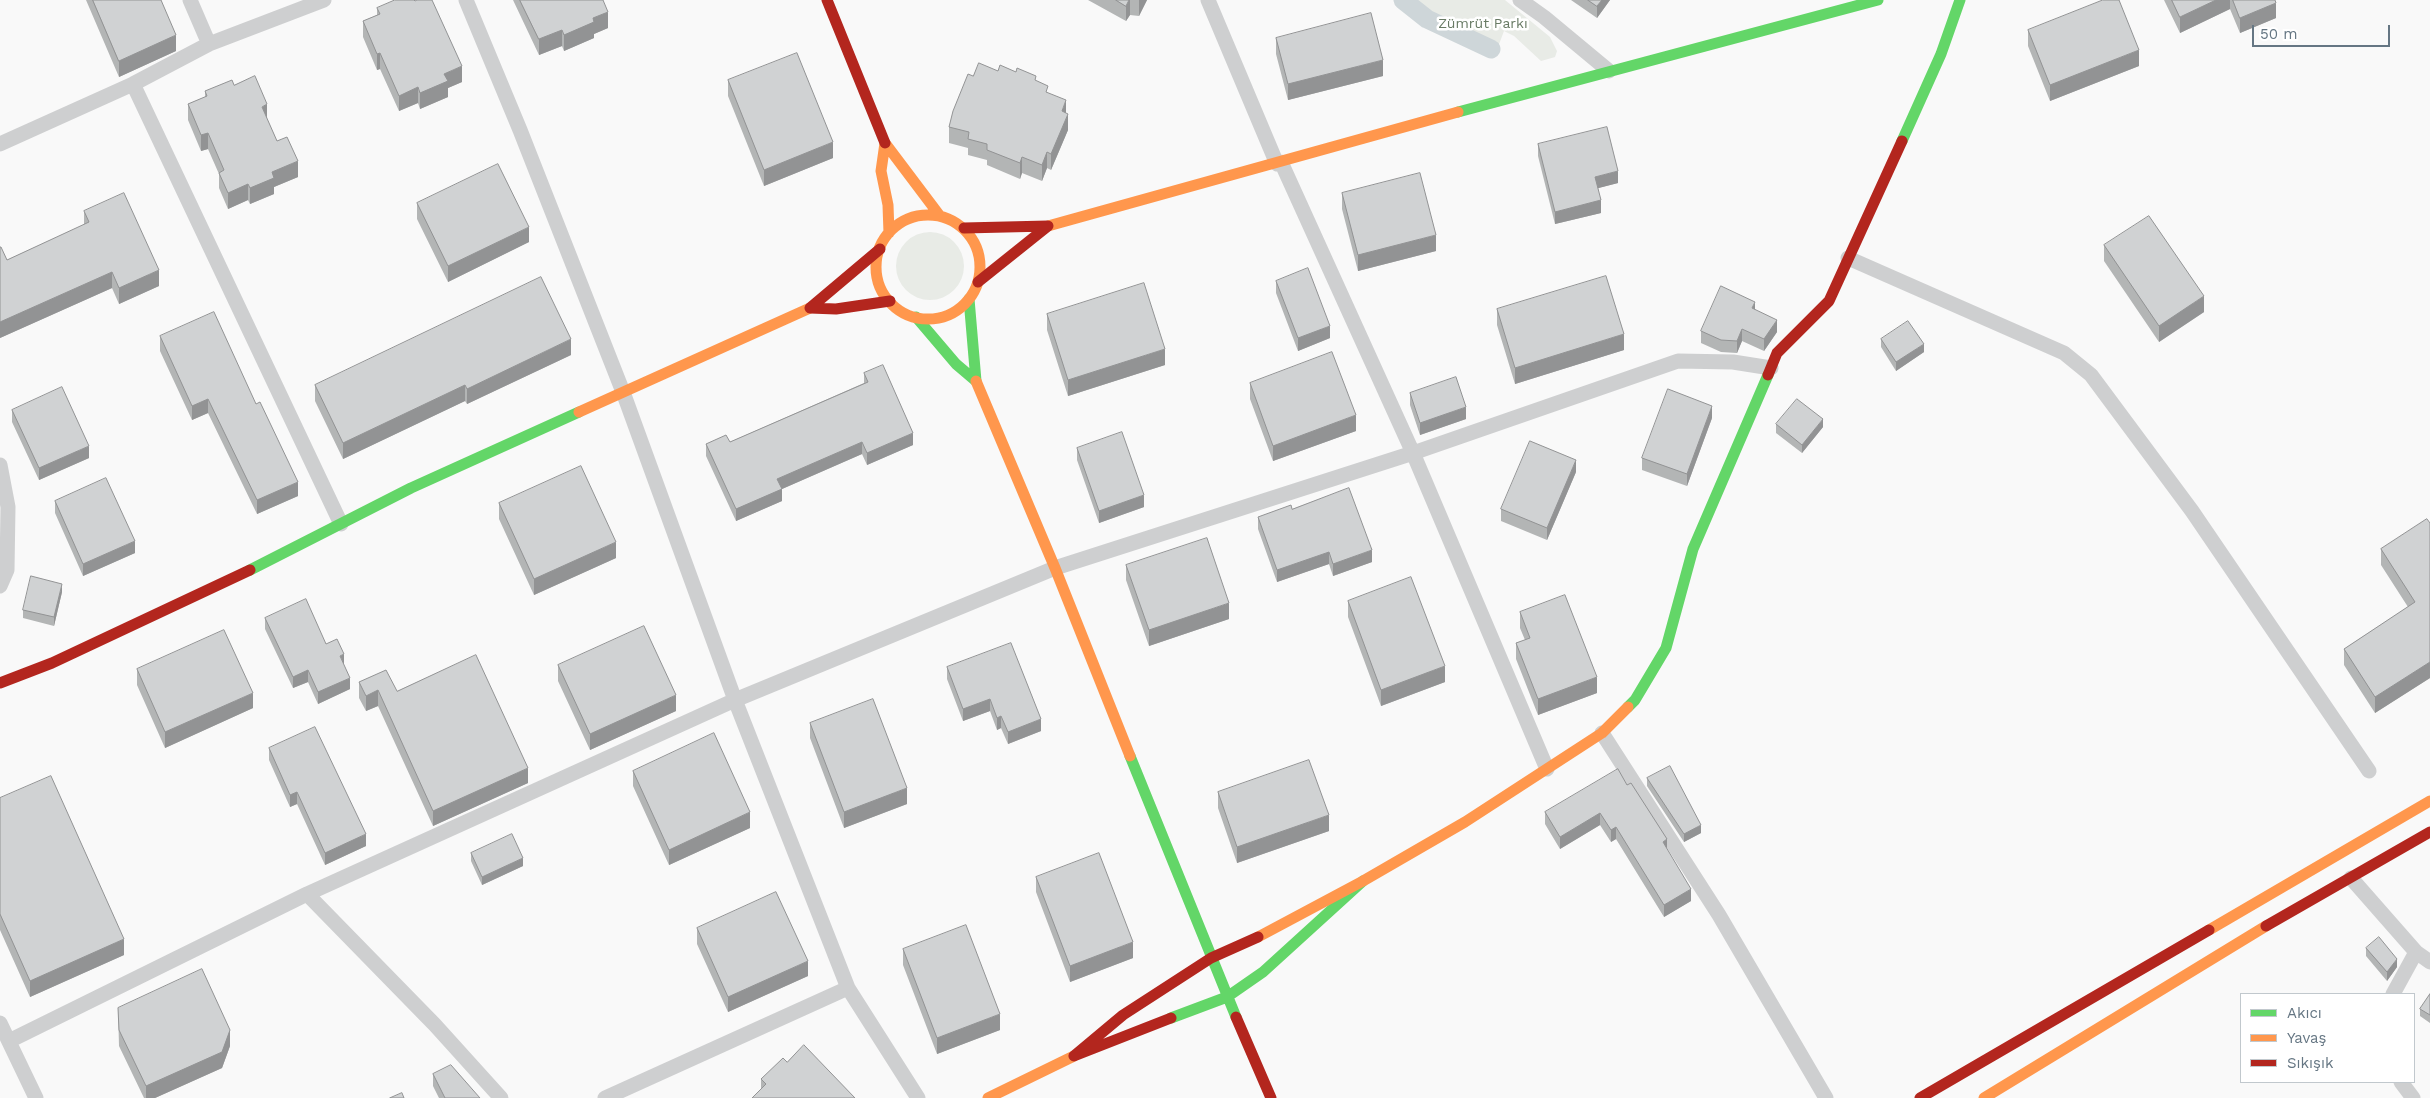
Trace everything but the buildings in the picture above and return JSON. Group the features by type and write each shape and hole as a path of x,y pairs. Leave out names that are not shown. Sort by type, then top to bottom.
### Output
{"street":[{"path":"190,0 209,44"},
{"path":"0,144 133,84 209,44 324,0"},
{"path":"466,0 520,130 623,392 735,700 848,988 918,1098"},
{"path":"827,0 885,143 940,216"},
{"path":"1208,0 1279,163 1413,453 1547,769"},
{"path":"1520,0 1608,71"},
{"path":"964,228 978,250 981,263 978,282 969,299 960,309 944,317 926,319 916,317 909,315 890,301 882,292 877,275 877,258 880,249 894,227 910,218 927,215 940,216 964,228 1048,226 1608,71 1878,0"},
{"path":"1074,1056 1123,1015 1211,958 1242,945 1363,881 1465,822 1602,733 1635,700 1666,648 1693,549 1777,353 1829,301 1941,54 1960,0"},
{"path":"133,84 341,524"},
{"path":"885,143 881,171 888,198 889,233"},
{"path":"978,282 1028,244 1048,226"},
{"path":"0,684 52,664 221,585 411,488 810,308 880,249"},
{"path":"1848,258 2064,354 2091,375 2192,511 2369,771"},
{"path":"969,299 969,325 974,352 976,381 1056,568 1211,958 1270,1098"},
{"path":"810,308 836,309 890,301"},
{"path":"916,317 956,364 976,381"},
{"path":"9,1041 308,894 735,700 1056,568 1413,453 1678,362 1734,362 1771,368"},
{"path":"0,465 8,507 7,570 0,586"},
{"path":"1602,733 1719,915 1826,1098"},
{"path":"1920,1098 2252,905 2334,860 2430,801"},
{"path":"1984,1098 2222,952 2430,832"},
{"path":"2351,878 2416,952 2430,962"},
{"path":"988,1098 1074,1056 1227,997 1263,972 1363,881"},
{"path":"308,894 435,1025 501,1098"},
{"path":"2395,993 2416,952"},
{"path":"605,1098 848,988"},
{"path":"0,1023 36,1098"},
{"path":"2402,1083 2413,1098"}],"green space":[{"name":"Zümrüt Parkı","path":"1397,0 1505,0 1550,37 1557,51 1555,57 1541,61 1514,36 1504,31 1495,55 1430,25"},
{"path":"930,232 943,235 954,242 961,253 964,266 961,279 954,290 943,297 930,300 917,297 906,290 899,279 896,266 899,253 906,242 917,235"}],"waterway":[{"path":"1403,0 1427,19 1491,49"}],"traffic: fast":[{"path":"1458,112 1878,0"},
{"path":"1902,141 1941,54 1960,0"},
{"path":"916,317 956,364 976,381 969,299"},
{"path":"1628,707 1635,700 1666,648 1693,549 1768,375"},
{"path":"250,570 411,488 579,412"},
{"path":"1130,756 1236,1017"},
{"path":"1171,1018 1227,997 1263,972 1363,881"}],"traffic: slow":[{"path":"1048,226 1458,112"},
{"path":"889,233 888,205 881,171 885,143 940,216"},
{"path":"928,215 948,219 965,230 976,247 980,267 976,287 965,304 948,315 928,319 908,315 891,304 880,287 876,267 880,247 891,230 908,219 928,215"},
{"path":"579,412 810,308"},
{"path":"976,381 1055,568 1130,756"},
{"path":"1258,937 1363,881 1465,822 1602,733 1628,707"},
{"path":"2209,930 2430,801"},
{"path":"1984,1098 2266,926"},
{"path":"988,1098 1074,1056"}],"traffic: jam":[{"path":"827,0 885,143"},
{"path":"1768,375 1777,353 1829,301 1902,141"},
{"path":"964,228 1048,226 978,282"},
{"path":"880,249 810,308 836,309 890,301"},
{"path":"0,683 52,663 250,570"},
{"path":"2266,926 2430,832"},
{"path":"1920,1098 2209,930"},
{"path":"1171,1018 1074,1056 1123,1015 1211,958 1258,937"},
{"path":"1236,1017 1271,1098"}]}
